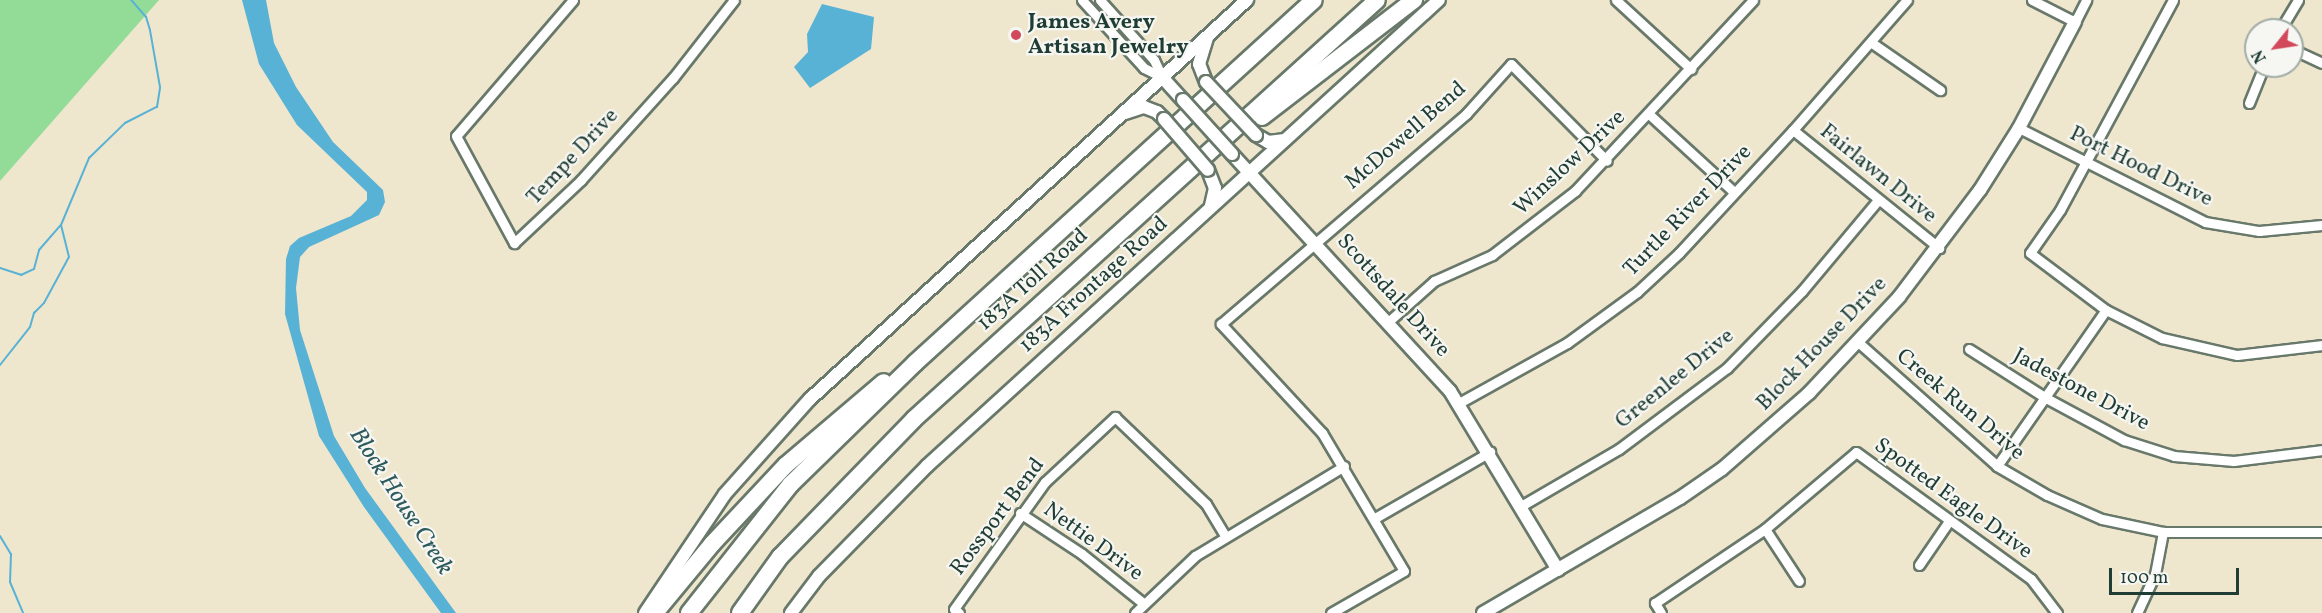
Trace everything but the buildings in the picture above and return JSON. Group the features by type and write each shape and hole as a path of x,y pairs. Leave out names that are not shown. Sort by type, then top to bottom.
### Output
{"highway":[{"name":"183A Toll Road","path":"690,610 791,484 915,363 1314,0"},
{"name":"183A Toll Road","path":"740,613 780,558 914,419 1377,0"},
{"path":"1182,176 1414,0"},
{"path":"655,613 712,544 816,437 872,390 915,363"}],"main road":[{"path":"645,613 725,494 810,399 1247,0"},
{"name":"183A Frontage Road","path":"790,613 819,576 920,473 1439,0"},
{"name":"Block House Drive","path":"1483,613 1680,498 1722,469 1809,393 1858,342 1939,248 2019,128 2074,22"},
{"path":"1207,36 1199,64 1206,82 1256,135 1268,142 1287,139"},
{"name":"Scottsdale Drive","path":"1162,77 1388,322 1459,403 1558,570"},
{"path":"1119,116 1144,107 1157,112 1208,170 1215,188 1210,207"}],"street":[{"name":"Tempe Drive","path":"573,0 456,136 514,243 540,222 619,138 673,78 734,0"},
{"name":"Scottsdale Drive","path":"1082,0 1144,68 1162,77"},
{"name":"Scottsdale Drive","path":"1100,0 1154,60 1162,77"},
{"path":"1616,0 1692,69"},
{"name":"Winslow Drive","path":"1388,322 1434,281 1492,255 1522,234 1607,161 1753,0"},
{"name":"Turtle River Drive","path":"1459,403 1567,343 1637,292 1679,253 1793,130 1872,44 1907,0"},
{"path":"2032,0 2074,22"},
{"name":"Block House Drive","path":"2074,22 2086,0"},
{"path":"2173,0 2086,163 2030,253 2106,310 2162,338 2237,355 2322,345"},
{"path":"2287,18 2298,0"},
{"path":"1872,44 1940,90"},
{"path":"2304,55 2322,63"},
{"name":"McDowell Bend","path":"1344,466 1322,433 1221,324 1314,241 1466,114 1511,64 1607,161"},
{"path":"2249,103 2259,78"},
{"path":"1650,115 1734,192"},
{"name":"Port Hood Drive","path":"2019,128 2205,222 2259,231 2322,225"},
{"name":"Fairlawn Drive","path":"1793,130 1939,248"},
{"name":"Greenlee Drive","path":"1521,506 1619,448 1727,368 1802,291 1878,200"},
{"path":"1997,466 2106,310"},
{"name":"Creek Run Drive","path":"1858,342 1997,466 2047,495 2102,519 2163,532 2322,532"},
{"name":"Jadestone Drive","path":"1969,349 2046,398 2124,440 2174,456 2234,461 2322,450"},
{"name":"Rossport Bend","path":"957,611 1020,513 1045,482 1116,417 1206,504 1225,536"},
{"path":"1374,518 1490,452"},
{"name":"Spotted Eagle Drive","path":"1661,613 1655,603 1765,529 1856,452 2031,579 2057,613"},
{"path":"1135,613 1195,556 1344,466 1404,571 1331,613"},
{"name":"Nettie Drive","path":"1020,513 1082,554 1143,603"},
{"path":"1918,565 1950,520"},
{"path":"1765,529 1799,581"},
{"path":"2137,613 2155,574 2163,532"}],"green space":[{"path":"0,0 159,0 0,181"}],"water":[{"path":"242,0 266,0 274,43 296,87 333,142 383,190 385,202 379,215 309,247 300,257 296,288 300,330 334,436 365,488 456,613 441,613 364,507 319,436 285,314 286,259 290,246 299,238 351,216 367,200 367,192 297,125 259,64"},
{"path":"822,4 874,17 871,49 810,88 794,67 808,52 807,34"}],"waterway":[{"path":"0,268 21,275 34,269 39,250 61,225 89,158 125,123 157,107 160,87 150,30 146,17 131,0"},
{"path":"0,365 30,327 34,313 44,303 69,257 61,226"},
{"path":"0,536 11,554 10,582 23,613"}],"place":[{"name":"James Avery Artisan Jewelry","path":"1016,35"}],"water label":[{"name":"Block House Creek","path":"400,502"}]}
